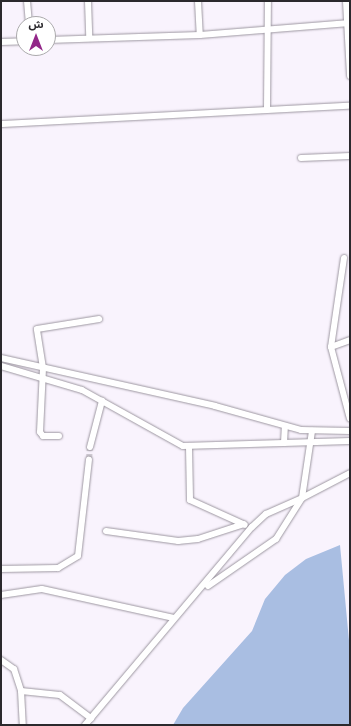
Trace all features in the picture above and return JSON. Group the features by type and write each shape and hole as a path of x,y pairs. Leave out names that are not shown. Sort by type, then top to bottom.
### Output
{"street":[{"path":"27,1 28,16"},
{"path":"88,1 89,38"},
{"path":"198,1 200,35"},
{"path":"267,108 269,30 268,1"},
{"path":"346,1 349,24 350,76"},
{"path":"56,40 200,35 349,24"},
{"path":"1,42 16,41"},
{"path":"1,124 267,108 350,106"},
{"path":"301,158 350,156"},
{"path":"344,258 331,347 350,419"},
{"path":"59,436 41,435 43,368 38,328 98,319"},
{"path":"331,347 350,340"},
{"path":"1,358 285,426 312,431 350,431"},
{"path":"1,366 42,378 102,400 148,430 189,447 350,441"},
{"path":"90,447 102,400"},
{"path":"284,443 285,426"},
{"path":"198,593 276,539 302,498 312,431"},
{"path":"189,447 190,500 252,527"},
{"path":"1,569 58,568 78,556 89,460"},
{"path":"86,725 174,618 198,593 252,527 266,514 302,498 350,473"},
{"path":"106,531 183,540 244,524"},
{"path":"1,595 42,589 174,618"},
{"path":"1,660 14,669 21,692 23,725"},
{"path":"21,692 60,695 91,718"}],"water":[{"path":"340,545 350,651 350,725 173,725 183,708 252,631 265,599 285,575 306,559"}],"tunnel":[{"path":"89,460 90,447"}]}
